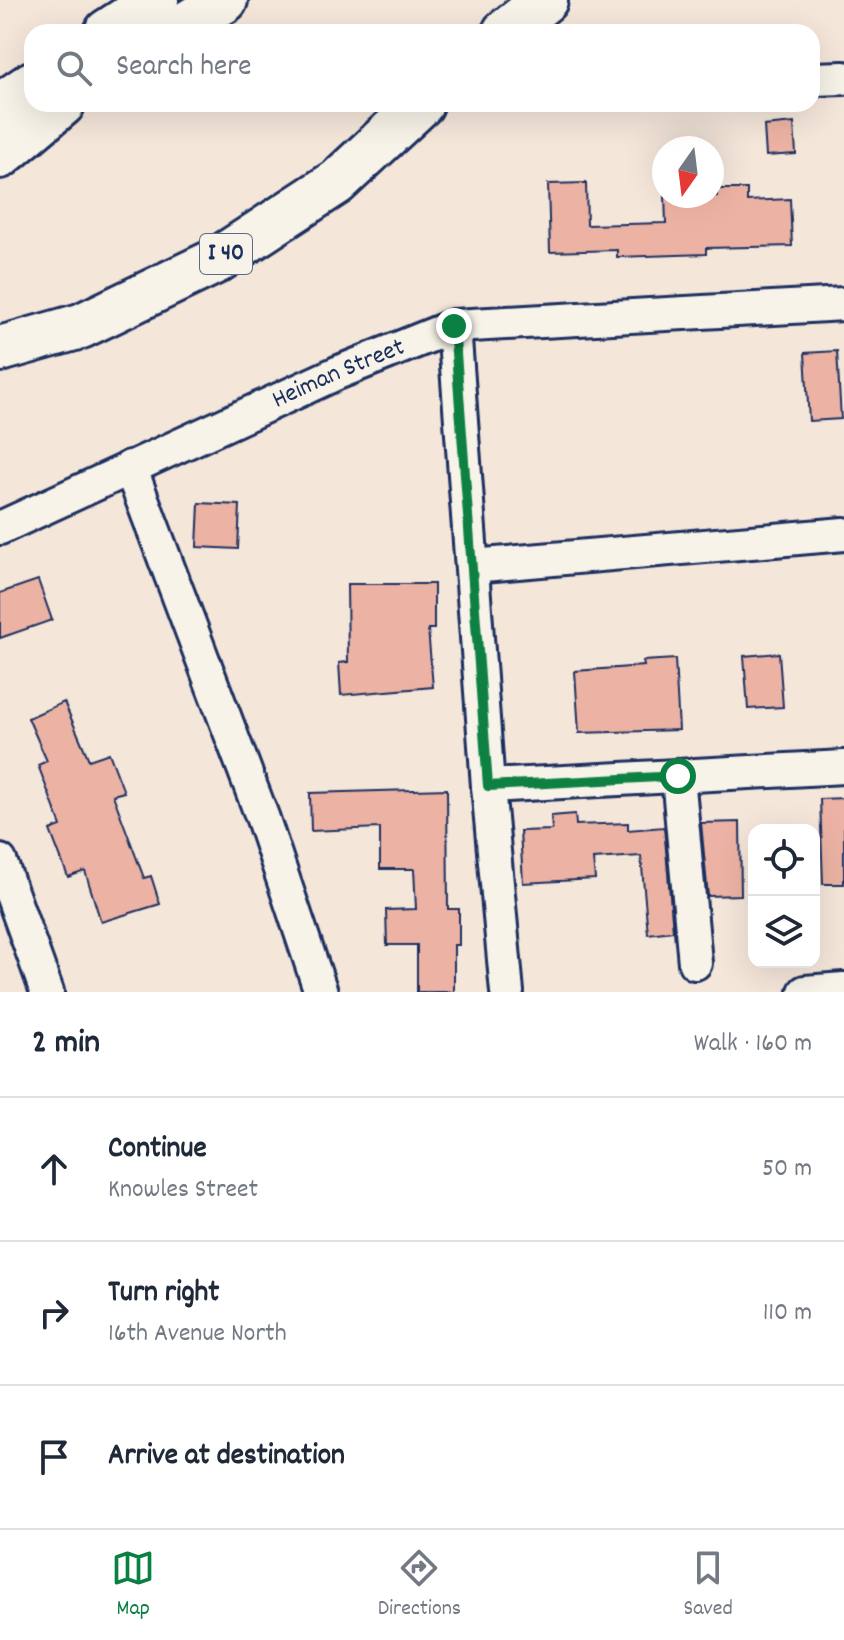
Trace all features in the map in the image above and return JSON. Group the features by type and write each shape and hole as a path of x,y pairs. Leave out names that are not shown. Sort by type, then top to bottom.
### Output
{"highway":[{"path":"119,24 156,0"},
{"path":"187,24 225,0"},
{"path":"515,24 545,0"},
{"path":"0,106 24,90"},
{"path":"0,156 52,112"},
{"name":"I 40","path":"0,349 81,326 216,261 337,182 412,112"}],"street":[{"path":"820,79 844,78"},
{"name":"Heiman Street","path":"0,528 337,373 454,326 844,304"},
{"path":"454,326 488,786 507,992"},
{"path":"130,467 263,819 321,992"},
{"path":"472,566 844,534"},
{"path":"488,786 844,767"},
{"path":"678,776 695,963"},
{"path":"0,861 47,992"},
{"path":"805,992 844,989"}],"building":[{"path":"794,123 796,154 766,156 764,126"},
{"path":"586,183 587,225 666,223 665,208 724,208 724,189 747,189 747,201 790,199 792,246 706,248 706,254 617,257 617,250 550,252 548,184"},
{"path":"837,351 841,419 809,421 805,353"},
{"path":"199,503 240,505 238,549 197,547"},
{"path":"38,580 52,620 0,638 0,593"},
{"path":"347,584 434,584 434,629 428,629 433,687 341,695 339,663 348,662"},
{"path":"779,653 783,707 748,709 744,656"},
{"path":"675,659 679,730 579,733 575,671 644,666 643,661"},
{"path":"64,702 89,760 109,753 124,792 113,795 144,878 151,876 160,904 101,922 85,871 68,877 50,830 61,826 38,765 47,761 28,718"},
{"path":"447,789 448,909 459,909 459,945 454,945 454,992 417,992 417,945 387,945 386,910 416,909 414,869 380,869 380,828 311,831 310,793"},
{"path":"844,798 844,884 823,884 820,799"},
{"path":"575,814 576,825 628,823 628,830 664,827 673,931 648,934 641,856 593,859 595,879 523,883 520,831 552,830 551,816"},
{"path":"740,822 741,895 708,896 701,823"}],"route":[{"path":"454,326 488,786 678,776"}]}
